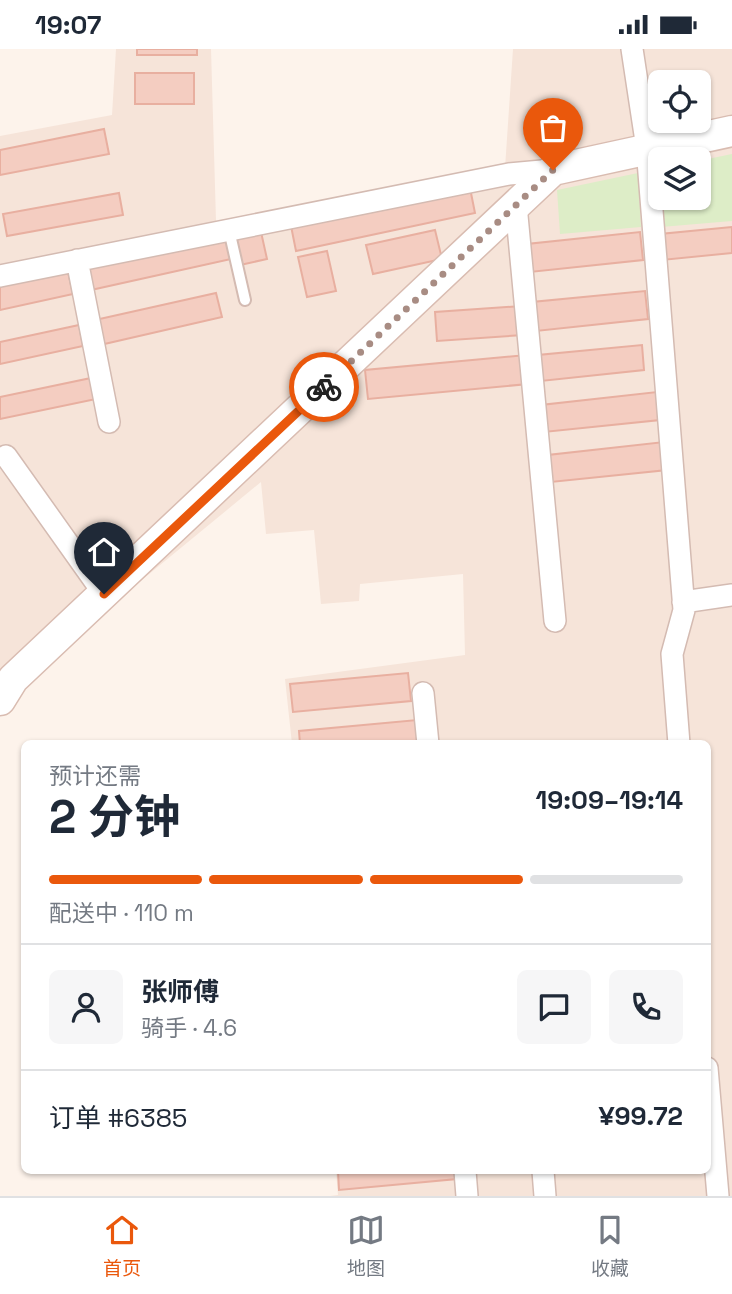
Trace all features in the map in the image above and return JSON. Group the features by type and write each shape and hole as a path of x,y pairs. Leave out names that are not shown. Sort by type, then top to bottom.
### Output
{"main road":[{"path":"0,700 13,679 553,170 732,131"}],"street":[{"path":"632,49 646,148 684,610 672,654 679,740"},
{"path":"0,276 509,174 553,170"},
{"path":"516,205 555,621"},
{"path":"78,260 109,422"},
{"path":"6,456 104,594"},
{"path":"683,602 732,595"},
{"path":"423,693 428,740"},
{"path":"711,1115 718,1196"},
{"path":"465,1174 467,1196"},
{"path":"543,1174 545,1196"}],"lane":[{"path":"229,230 245,300"}],"shaded area":[{"path":"116,49 211,49 216,221 505,168 513,49 732,49 732,1196 330,1196 338,1195 336,1174 711,1174 711,740 292,740 285,679 465,655 463,574 360,584 359,601 321,604 314,530 266,534 261,482 126,593 18,691 0,716 0,136 112,115"}],"green space":[{"path":"732,154 732,221 661,227 660,210 711,210 711,158"},
{"path":"638,173 641,227 560,234 557,190"}],"building":[{"path":"137,49 197,49 197,55 137,55"},
{"path":"135,73 194,73 194,104 135,104"},
{"path":"104,129 109,154 0,175 0,150"},
{"path":"470,188 475,213 296,251 291,226"},
{"path":"119,193 123,215 7,236 3,214"},
{"path":"732,227 732,253 662,260 660,234"},
{"path":"435,230 442,259 373,274 366,245"},
{"path":"261,232 267,259 240,265 234,238"},
{"path":"640,232 643,260 530,272 527,244"},
{"path":"227,237 231,259 91,290 86,268"},
{"path":"327,251 336,291 307,297 298,257"},
{"path":"68,272 73,294 0,310 0,286"},
{"path":"645,291 648,319 536,331 532,302"},
{"path":"216,293 222,317 100,345 95,320"},
{"path":"521,306 523,335 437,341 435,312"},
{"path":"79,325 83,346 0,364 0,342"},
{"path":"642,345 644,370 541,381 538,355"},
{"path":"526,355 528,384 368,399 365,370"},
{"path":"91,378 96,399 0,419 0,397"},
{"path":"657,392 660,420 544,432 541,405"},
{"path":"664,442 667,470 551,482 548,455"},
{"path":"408,673 411,701 293,712 290,684"},
{"path":"417,720 419,740 300,740 299,731"},
{"path":"338,1174 457,1174 457,1179 339,1190"}],"way so far":[{"path":"324,387 553,170"}],"route":[{"path":"104,594 324,387"}]}
